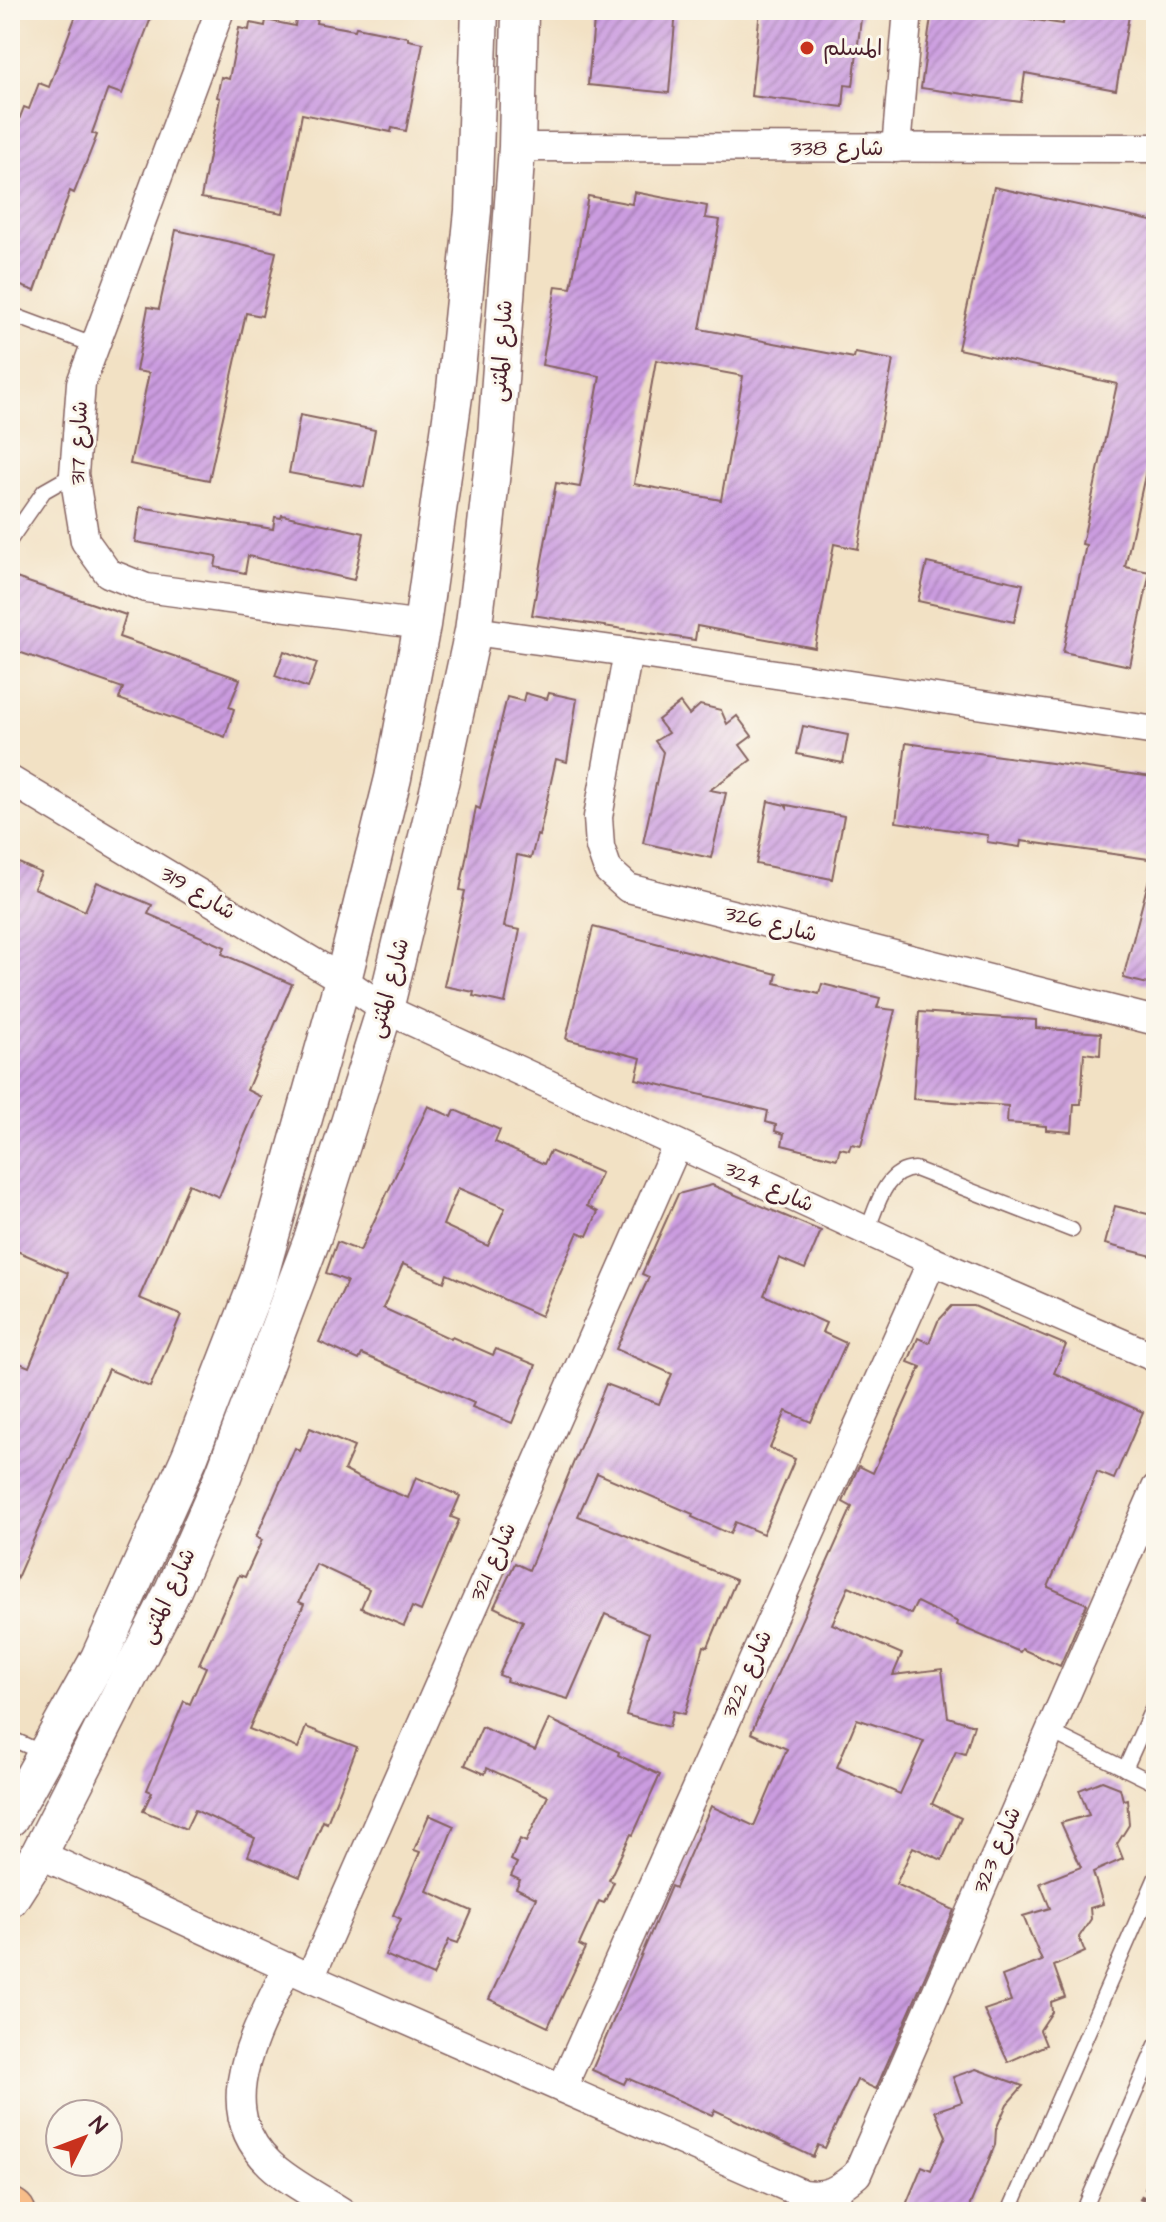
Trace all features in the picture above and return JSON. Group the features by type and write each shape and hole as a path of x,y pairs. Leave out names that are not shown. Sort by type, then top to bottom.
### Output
{"street":[{"name":"شارع 317","path":"220,10 81,383 74,474 85,541 108,573 146,588 422,625"},
{"name":"شارع المثنى","path":"10,1818 99,1658 183,1471 259,1278 343,980 393,778 422,625 455,389 473,211 477,10"},
{"name":"شارع المثنى","path":"10,1899 39,1854 173,1590 223,1476 313,1237 385,1009 473,631 496,435 517,147 520,10"},
{"path":"896,148 908,10"},
{"name":"شارع 338","path":"517,147 1156,148"},
{"path":"473,631 1156,731"},
{"name":"شارع 326","path":"628,652 598,817 600,847 608,870 628,888 1156,1021"},
{"name":"شارع 319","path":"10,780 343,980 385,1009"},
{"name":"شارع 324","path":"385,1009 932,1261 1156,1358"},
{"name":"شارع 321","path":"342,2212 271,2165 250,2139 242,2120 240,2097 246,2058 298,1973 677,1145"},
{"name":"شارع 322","path":"562,2088 932,1261"},
{"name":"شارع 323","path":"821,2200 857,2174 1156,1488"},
{"path":"39,1854 298,1973 821,2200"}],"lane":[{"path":"10,314 96,346"},
{"path":"10,540 44,491 74,474"},
{"path":"867,1231 892,1177 901,1171 915,1169 1072,1230"},
{"path":"1125,1769 1156,1700"},
{"path":"1049,1731 1156,1784"},
{"path":"10,1738 45,1754"},
{"path":"1009,2212 1156,1877"},
{"path":"1083,2212 1156,2045"}],"path":[{"path":"1136,2212 1156,2167"}],"building":[{"path":"78,10 154,10 122,94 108,89 92,133 97,135 74,193 70,191 35,291 10,282 10,143 24,107 29,109 39,83 49,87"},
{"path":"595,10 676,10 669,93 588,85"},
{"name":"المسلم","path":"760,10 862,10 853,86 845,85 843,107 751,96"},
{"path":"932,10 968,10 1063,24 1065,10 1130,10 1116,90 1025,73 1021,102 921,88"},
{"path":"297,13 317,17 316,23 355,30 356,27 423,43 406,131 392,128 391,132 302,114 283,213 201,198 220,98 217,97 221,77 229,79 239,28 249,30 250,23 265,26 266,20 295,26"},
{"path":"994,187 1156,222 1156,425 1125,567 1150,572 1130,666 1063,652 1086,545 1082,544 1117,384 958,349"},
{"path":"634,192 707,206 705,218 720,220 700,329 854,358 855,353 893,360 858,549 834,544 815,648 697,626 695,640 532,615 556,483 580,487 600,376 542,365 556,286 571,288 588,196 632,204","holes":["656,360 743,376 721,500 634,484"]},
{"path":"176,230 276,252 262,316 246,313 209,480 130,464 149,373 136,371 148,307 159,309"},
{"path":"300,415 375,430 364,487 289,473"},
{"path":"140,507 273,529 275,517 281,518 282,515 364,533 354,580 248,556 245,573 215,567 217,556 135,542"},
{"path":"927,563 1023,584 1014,622 918,601"},
{"path":"10,576 126,615 119,637 240,679 229,707 234,709 225,737 119,699 123,688 10,649"},
{"path":"284,651 317,663 308,688 275,676"},
{"path":"525,693 547,699 549,693 577,699 567,762 556,759 531,858 517,855 504,927 520,930 505,1003 444,986 465,891 460,890 476,807 480,809 507,697 523,701"},
{"path":"680,703 689,715 700,705 721,710 727,724 737,716 752,736 740,745 751,760 710,790 726,793 711,858 643,843 663,752 655,741 668,733 658,720"},
{"path":"803,726 848,735 843,763 797,754"},
{"path":"906,743 1153,777 1150,797 1156,798 1156,860 1021,841 1020,847 987,842 988,835 896,822"},
{"path":"768,801 787,808 787,805 844,816 832,879 756,864"},
{"path":"10,859 41,873 34,888 85,911 97,882 152,905 148,914 225,947 222,954 292,984 247,1090 261,1097 219,1197 189,1184 139,1298 181,1315 150,1387 108,1369 10,1594 10,1359 29,1367 68,1273 10,1248"},
{"path":"1149,879 1156,879 1156,986 1123,978"},
{"path":"593,927 777,974 775,983 819,994 822,984 880,998 877,1008 895,1010 861,1146 851,1144 849,1150 840,1148 837,1159 782,1145 784,1134 775,1131 776,1125 766,1122 768,1111 636,1079 641,1058 566,1039"},
{"path":"919,1012 1036,1020 1036,1028 1101,1033 1100,1055 1084,1053 1081,1104 1074,1104 1072,1132 1007,1123 1008,1106 913,1099"},
{"path":"428,1106 452,1117 455,1110 500,1130 495,1142 544,1164 550,1151 601,1173 587,1206 598,1212 587,1236 578,1232 541,1316 447,1274 444,1282 403,1264 383,1308 493,1355 496,1349 536,1365 512,1423 362,1354 359,1360 319,1342 347,1281 326,1273 337,1242 360,1251","holes":["458,1188 505,1208 488,1246 443,1225"]},
{"path":"712,1185 821,1231 805,1269 779,1258 764,1295 826,1323 822,1332 846,1343 811,1422 786,1411 770,1448 795,1459 763,1534 735,1522 730,1534 692,1517 693,1514 597,1473 578,1516 736,1580 708,1647 704,1646 685,1714 673,1711 669,1727 626,1715 649,1633 605,1614 568,1699 506,1681 507,1678 499,1675 523,1621 494,1607 515,1563 529,1570 606,1384 659,1404 672,1374 616,1349 649,1277 642,1274 678,1194"},
{"path":"1115,1206 1156,1216 1156,1257 1105,1244"},
{"path":"952,1306 974,1306 1066,1345 1054,1373 1143,1412 1114,1479 1097,1472 1048,1587 1087,1604 1060,1666 957,1625 958,1622 917,1602 911,1614 849,1586 832,1624 902,1654 893,1675 942,1669 948,1717 974,1725 965,1754 956,1751 932,1804 961,1818 942,1860 913,1847 896,1884 954,1910 876,2089 857,2080 825,2148 818,2145 813,2157 715,2110 712,2115 627,2078 624,2084 592,2070 671,1886 675,1888 711,1806 754,1826 787,1749 751,1733 852,1507 843,1502 856,1472 859,1466 873,1473 921,1367 908,1362 918,1338 929,1343 938,1321","holes":["857,1719 924,1741 900,1794 837,1767"]},
{"path":"310,1428 354,1447 344,1470 359,1478 408,1498 416,1477 460,1496 451,1517 459,1520 421,1611 412,1607 404,1626 361,1608 369,1589 316,1564 299,1602 304,1604 249,1729 298,1748 306,1727 357,1747 327,1823 323,1821 300,1877 248,1856 255,1838 195,1810 186,1829 143,1811 152,1792 147,1790 184,1701 190,1704 206,1667 199,1664 239,1575 245,1577 262,1540 256,1537 295,1448 300,1451"},
{"path":"549,1719 660,1775 609,1880 614,1882 604,1903 599,1901 579,1945 585,1948 548,2027 489,1999 536,1898 516,1888 520,1880 511,1876 517,1863 511,1860 520,1839 526,1842 548,1796 487,1768 485,1774 465,1765 482,1727 535,1750"},
{"path":"1102,1781 1120,1788 1123,1800 1127,1799 1129,1825 1117,1844 1123,1859 1093,1872 1103,1904 1090,1908 1091,1919 1079,1937 1085,1952 1054,1966 1065,1997 1051,2002 1052,2012 1040,2030 1046,2045 1008,2062 984,2010 1011,2001 1002,1976 1042,1961 1023,1916 1050,1908 1040,1883 1081,1867 1061,1823 1089,1815 1079,1790"},
{"path":"429,1815 454,1826 427,1891 472,1911 458,1943 449,1940 433,1976 385,1955 401,1919 393,1915 420,1852 414,1850"},
{"path":"976,2069 1023,2086 1007,2104 996,2129 995,2145 967,2212 903,2212 922,2166 931,2170 946,2136 935,2111 962,2102 953,2077"}],"place":[{"name":"المسلم","path":"807,48"}]}
